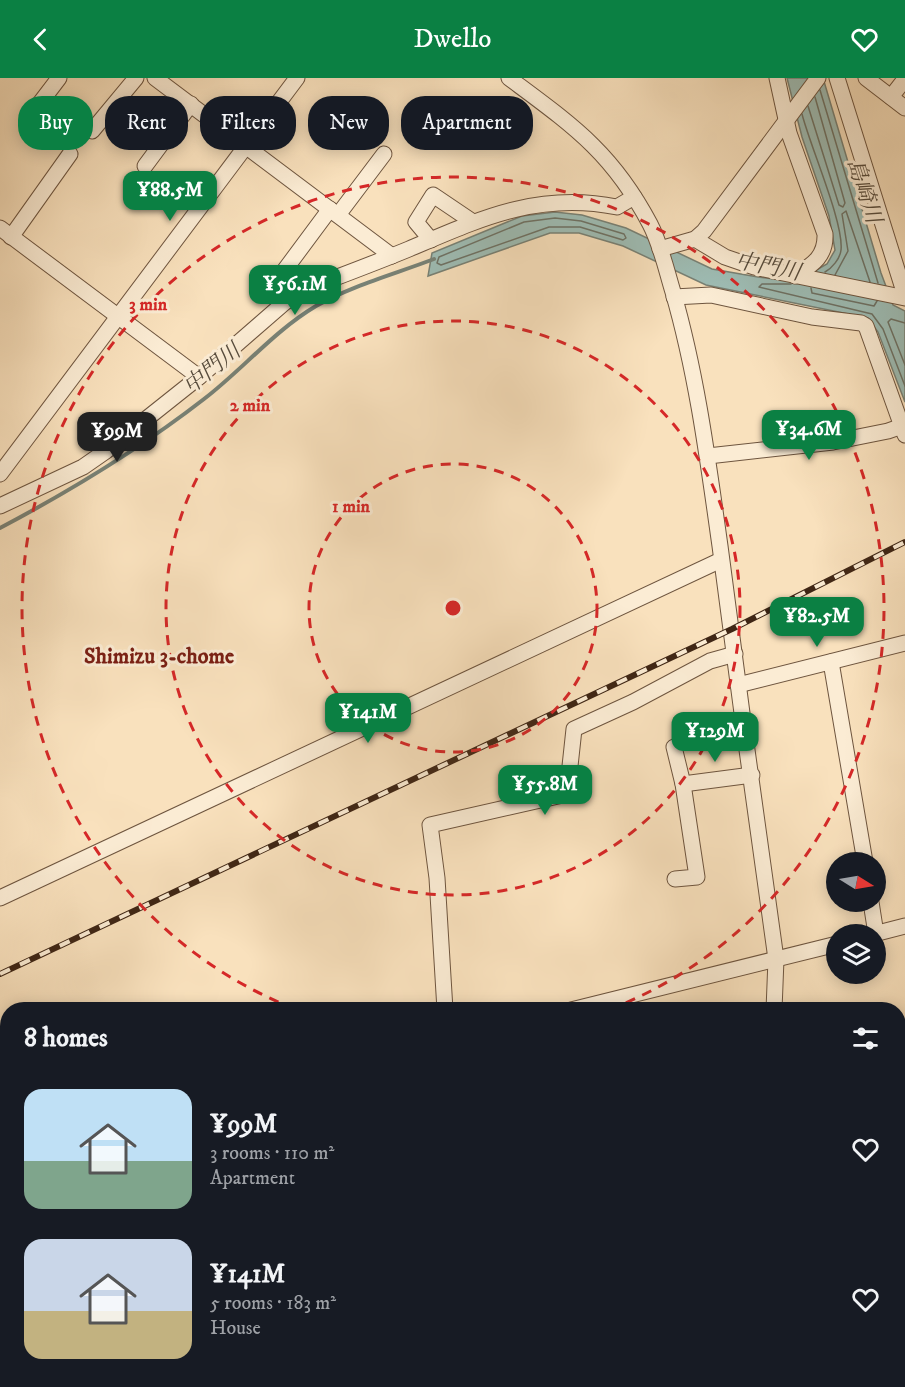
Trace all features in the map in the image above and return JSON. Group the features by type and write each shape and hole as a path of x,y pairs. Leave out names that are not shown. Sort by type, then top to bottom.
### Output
{"street":[{"path":"45,96 59,78"},
{"path":"93,130 136,78"},
{"path":"155,78 200,111"},
{"path":"284,96 297,78"},
{"path":"777,78 825,234 824,250 815,263 800,277"},
{"path":"660,249 695,238 704,231 818,78"},
{"path":"695,238 704,246 742,263 903,297 837,78"},
{"path":"866,78 905,108"},
{"path":"891,97 905,79"},
{"path":"515,80 583,133 605,155 633,197 660,249 686,338 708,456 752,775 776,959 774,1002"},
{"path":"145,166 191,104"},
{"path":"0,474 120,318 244,150"},
{"path":"252,150 392,256"},
{"path":"70,154 6,232 198,377"},
{"path":"281,275 384,154"},
{"path":"431,240 416,222 434,195 473,222"},
{"path":"2,501 83,467 198,377 284,303 306,289 503,211 566,201 589,201 617,207 633,197"},
{"path":"674,297 694,294 711,295 812,317 861,323 866,326 904,428 833,442 708,456"},
{"path":"0,898 721,560"},
{"path":"738,685 905,643"},
{"path":"445,1002 438,878 430,825 567,794 574,729 633,702 710,661 735,654"},
{"path":"831,662 862,852"},
{"path":"674,747 683,784 697,877 675,879"},
{"path":"683,784 752,775"},
{"path":"886,931 905,927"},
{"path":"603,1002 826,947"}],"water":[{"path":"787,78 823,78 881,273 893,305 905,311 905,402 878,332 868,318 706,285 623,246 579,233 550,233 428,276 432,253 522,216 555,212 582,215 626,228 712,269 782,280 811,273 827,264 835,250 829,216 802,137"}],"waterway":[{"name":"中門川","path":"0,528 79,484 155,435 218,388 286,327 316,306 359,286 434,259"}],"railway":[{"path":"0,974 732,629 905,542"}],"district":[{"name":"Shimizu 3-chome","path":"159,656"}],"water label":[{"name":"島崎川","path":"864,191"}]}
